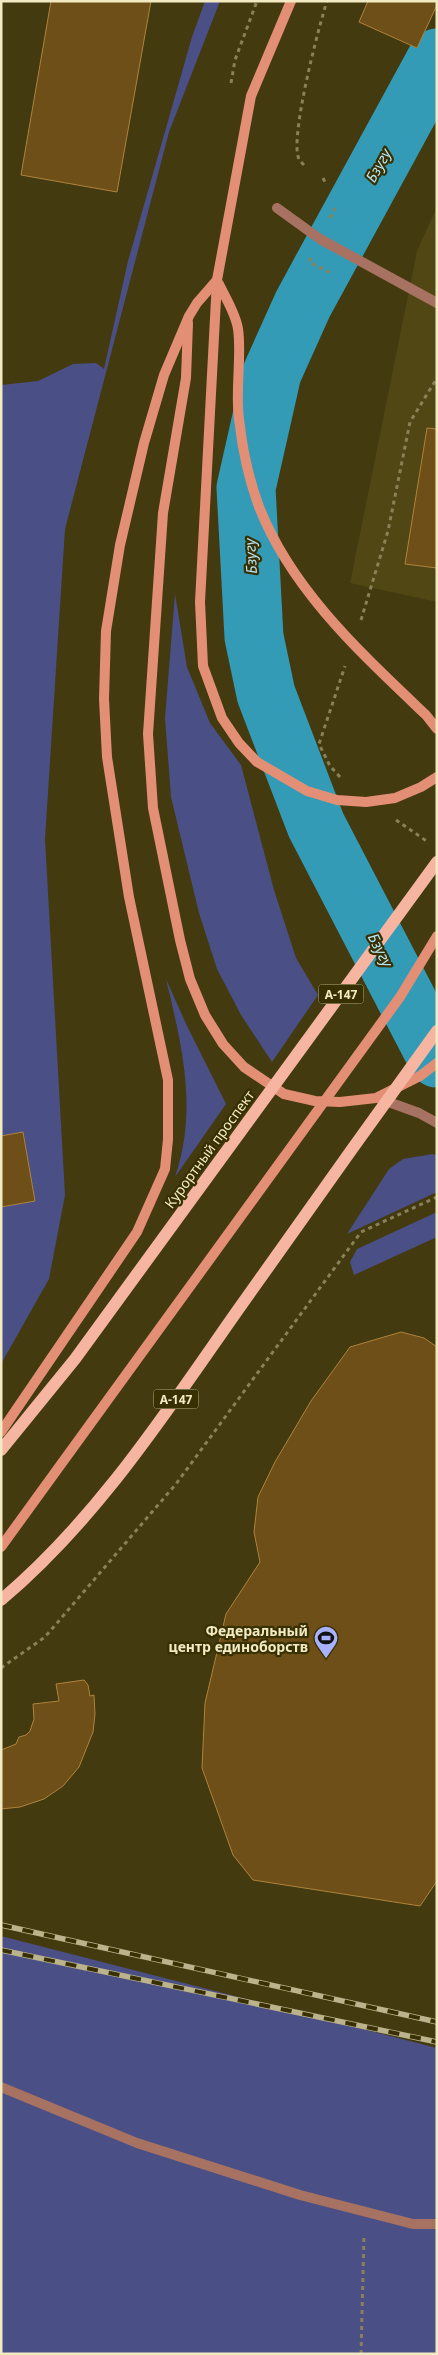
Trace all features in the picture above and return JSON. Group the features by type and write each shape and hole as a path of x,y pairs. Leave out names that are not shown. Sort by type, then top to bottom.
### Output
{"main road":[{"path":"291,1 251,96 217,280 207,509 200,602 203,666 222,718 239,743 257,762 307,791 337,800 366,802 395,798 421,787 437,777"},
{"path":"1,1432 137,1232 165,1169 168,1139 168,1080 129,898 108,767 104,699 106,641 120,545 144,443 164,375 189,316 197,302 217,280"},
{"path":"217,280 238,328 239,419 250,480 259,506 276,542 332,621 426,715 437,729"},
{"path":"189,316 186,378 162,513 148,734 153,808 180,940 190,979 205,1015 223,1044 244,1067 284,1094 307,1099 340,1102 376,1098 420,1076 437,1063"},
{"name":"Курортный проспект","path":"1,1450 75,1359 437,862"},
{"path":"1,1547 400,997 437,936"},
{"name":"А-147","path":"1,1600 70,1533 117,1478 180,1394 329,1180 437,1031"}],"lane":[{"path":"277,208 320,239 437,303"},
{"path":"376,1098 419,1113 437,1123"},
{"path":"1,2087 137,2143 300,2195 412,2224 437,2224"}],"path":[{"path":"304,165 298,158 299,126 315,39 327,1"},
{"path":"323,178 326,184"},
{"path":"358,628 388,531 410,422 437,378"},
{"path":"345,783 330,766 319,744 346,664"},
{"path":"390,816 429,843"},
{"path":"1,1668 45,1637 176,1484 361,1232 437,1197"},
{"path":"361,2354 365,2212"}],"shaded area":[{"path":"205,1 220,1 169,132 65,529 45,839 65,1195 49,1279 1,1364 1,385 38,381 73,364 96,363 104,369 128,261 192,37"},
{"path":"437,207 437,602 350,583 417,251"},
{"path":"175,594 187,667 210,723 241,765 274,890 296,958 318,995 272,1062 241,1015 217,969 199,913 171,797 165,718"},
{"path":"166,979 226,1104 175,1177 186,1127 185,1078 182,1053"},
{"path":"437,1155 437,1192 347,1234 389,1169 403,1159"},
{"path":"437,1212 437,1237 354,1275 350,1262 357,1249"},
{"path":"1,1936 437,2048 437,2354 1,2354"}],"building":[{"path":"51,1 151,1 117,192 21,175"},
{"path":"368,1 437,1 437,5 417,48 359,22"},
{"path":"427,428 437,429 437,568 405,564"},
{"path":"23,1132 35,1201 1,1207 1,1136"},
{"name":"Федеральный центр единоборств","path":"401,1332 424,1338 437,1347 437,1881 420,1906 253,1880 233,1855 202,1768 205,1703 226,1614 260,1562 254,1532 258,1497 275,1462 311,1401 350,1347"},
{"path":"84,1680 88,1685 90,1696 94,1695 95,1714 93,1732 79,1767 63,1786 44,1799 20,1807 1,1809 1,1750 16,1744 19,1737 26,1735 30,1731 34,1719 33,1704 59,1701 56,1684"}],"waterway":[{"name":"Бзугу","path":"437,58 303,304 272,373 246,488 254,637 266,694 316,825 437,1058"}],"railway":[{"path":"1,1925 437,2022"},
{"path":"1,1950 437,2042"}],"place":[{"name":"Федеральный центр единоборств","path":"326,1659"}]}
